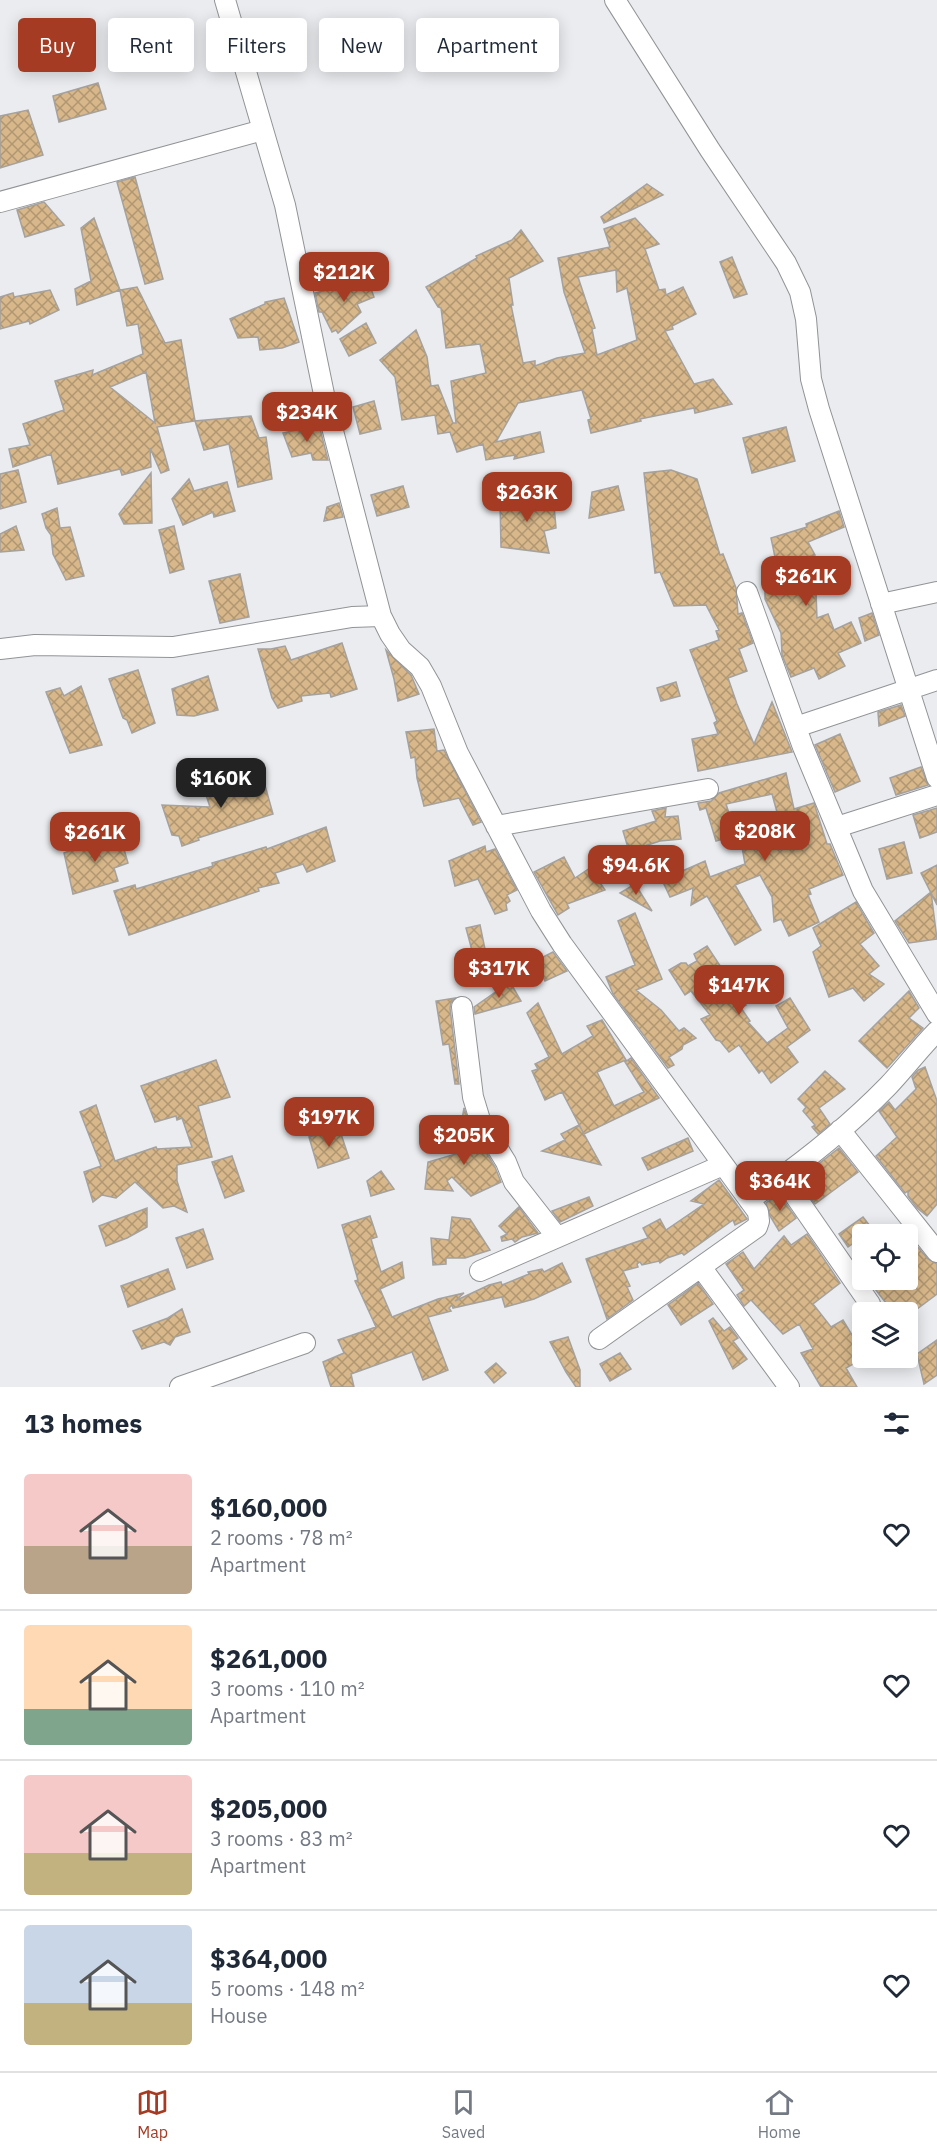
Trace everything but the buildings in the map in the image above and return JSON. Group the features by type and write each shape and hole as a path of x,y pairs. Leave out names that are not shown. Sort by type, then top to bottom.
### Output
{"street":[{"path":"225,0 285,205 326,404 381,615 401,650 420,667 431,686 458,753 541,911 562,944 758,1212 757,1227 599,1340"},
{"path":"615,0 710,150 786,262 800,292 806,320 811,379 937,778"},
{"path":"0,202 263,130"},
{"path":"747,592 796,727 863,891 937,1014"},
{"path":"881,604 937,592"},
{"path":"0,649 35,645 173,647 352,617 381,615"},
{"path":"796,727 937,680"},
{"path":"496,826 708,789"},
{"path":"837,827 937,795"},
{"path":"462,1007 473,1097 480,1120 506,1162 514,1182 557,1237"},
{"path":"749,1200 782,1177 840,1130 889,1085 937,1031"},
{"path":"840,1130 937,1252"},
{"path":"480,1271 723,1165"},
{"path":"782,1177 869,1302"},
{"path":"701,1267 789,1387"},
{"path":"180,1387 305,1343"}]}
